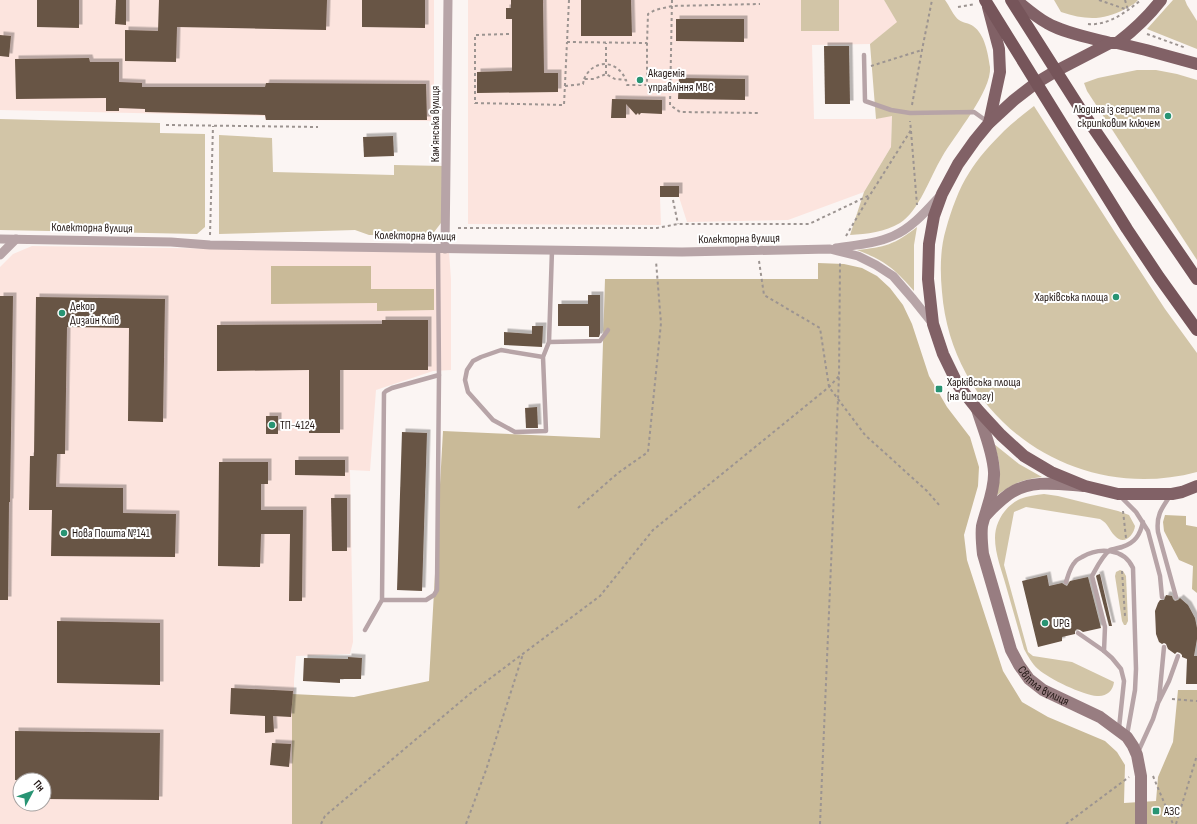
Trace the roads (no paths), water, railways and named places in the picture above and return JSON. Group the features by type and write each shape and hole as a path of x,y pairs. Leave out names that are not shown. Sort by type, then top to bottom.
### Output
{"highway":[{"path":"1011,0 1081,110 1197,279"},
{"path":"986,1 1127,229 1197,330"}],"main road":[{"path":"1016,0 1040,19 1062,30 1197,64"},
{"path":"1162,0 1139,25 1114,43 1056,71 1036,83 1014,100 989,123 958,164 942,194 934,216 929,244 928,279 933,324 943,354 958,385 977,409 1001,435 1024,456 1052,472 1085,486 1118,494 1197,493"},
{"path":"986,1 999,49 1000,72 989,123"},
{"name":"Світла вулиця","path":"977,409 991,454 994,472 982,528 983,554 1011,650 1029,679 1043,690 1100,717 1123,733 1137,755 1141,776 1141,824"},
{"path":"986,514 1011,493 1031,485 1048,484 1085,486"},
{"path":"1177,493 1197,486"}],"street":[{"name":"Камʼянська вулиця","path":"441,249 448,0"},
{"name":"Колекторна вулиця","path":"0,238 171,242 210,245 441,249 682,252 830,249 873,242 894,236 908,227 923,214 942,194"},
{"path":"0,255 16,239"},
{"name":"Колекторна вулиця","path":"830,249 858,256 893,276 933,324"}],"lane":[{"path":"864,55 865,101 891,110 910,113 974,112 989,123"},
{"path":"382,600 426,600 434,595 437,590 441,249"},
{"path":"543,357 502,350 481,357 473,361 467,370 465,380 468,392 493,420 515,432 546,431 543,357 549,342 552,250"},
{"path":"549,342 600,341 608,330"},
{"path":"365,630 382,600 384,393 392,388 439,375"},
{"path":"1176,597 1158,532 1157,522 1160,513 1177,493"},
{"path":"1118,494 1136,512 1144,522 1148,531 1160,576 1162,597"},
{"path":"1104,651 1105,627 1092,576 1101,560 1110,551 1125,546 1137,538 1144,522"},
{"path":"1066,582 1075,562 1085,555 1098,550 1110,551 1124,556 1130,561 1133,568 1136,669 1135,690 1123,733"},
{"path":"1078,633 1104,651 1121,669 1124,681 1123,733"},
{"path":"1158,703 1164,647"},
{"path":"1137,755 1153,719 1158,703 1169,681 1178,656"}],"place":[{"name":"Академія управління МВС","path":"640,80"},
{"name":"Людина із серцем та скрипковим ключем","path":"1168,116"},
{"name":"Харківська площа","path":"1116,297"},
{"name":"Декор Дизайн Київ","path":"62,313"},
{"name":"Харківська площа (на вимогу)","path":"939,389"},
{"name":"ТП-4124","path":"272,425"},
{"name":"Нова Пошта №141","path":"64,533"},
{"name":"UPG","path":"1045,623"},
{"name":"АЗС","path":"1156,811"}]}
